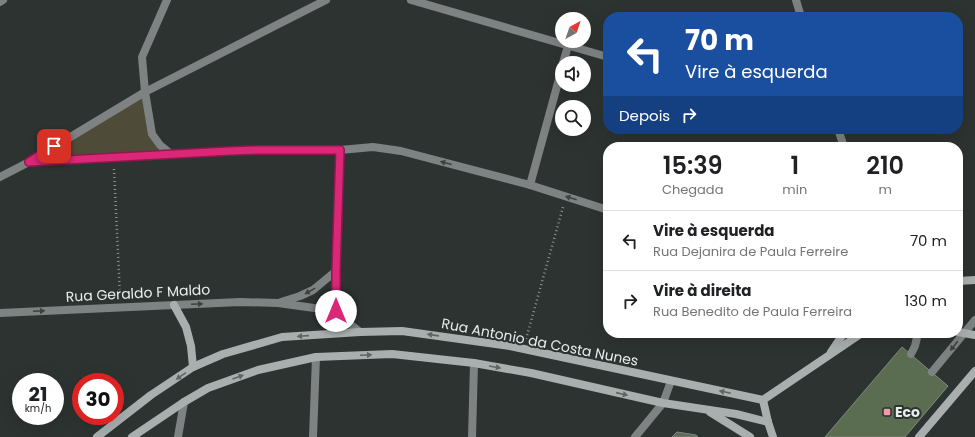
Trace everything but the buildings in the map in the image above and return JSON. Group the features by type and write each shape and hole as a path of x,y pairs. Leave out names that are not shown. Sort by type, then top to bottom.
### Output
{"main road":[{"path":"963,281 975,280"},
{"path":"174,305 186,327 191,346 193,367"},
{"name":"Rua Antonio da Costa Nunes","path":"97,437 151,395 193,367 223,354 282,337 360,332 402,330 523,349 763,400"},
{"path":"963,332 975,335"},
{"path":"829,356 841,338"},
{"path":"773,437 763,400 855,338"},
{"path":"132,437 184,402 208,388 258,370 316,358 392,354 474,363 531,373 663,403 736,414 768,422"},
{"path":"919,437 975,371"},
{"path":"708,410 750,437"}],"street":[{"path":"167,0 142,57 147,110 152,134 160,145 170,154"},
{"path":"0,177 29,162 145,92 326,0"},
{"path":"411,0 555,42"},
{"path":"796,0 800,12"},
{"path":"575,48 603,56"},
{"path":"530,185 555,92"},
{"path":"29,162 259,150 340,150 373,147 401,151 530,185 603,208"},
{"path":"340,150 336,311 343,319 360,332"},
{"name":"Rua Geraldo F Maldo","path":"278,303 313,290 336,271"},
{"name":"Rua Geraldo F Maldo","path":"0,313 240,302 278,303 336,311"},
{"path":"963,330 975,320"},
{"path":"910,354 915,346 917,338"},
{"path":"932,372 957,338"},
{"path":"312,437 316,358"},
{"path":"472,437 474,363"},
{"path":"635,437 663,403 671,381"},
{"path":"178,437 184,402"}],"path":[{"path":"114,157 120,307"},
{"path":"523,349 566,197"}],"shaded area":[{"path":"145,92 152,133 171,154 29,162"}],"place":[{"name":"Eco","path":"887,412"}],"route":[{"path":"54,146 29,162 230,151 340,150 336,311"}]}
